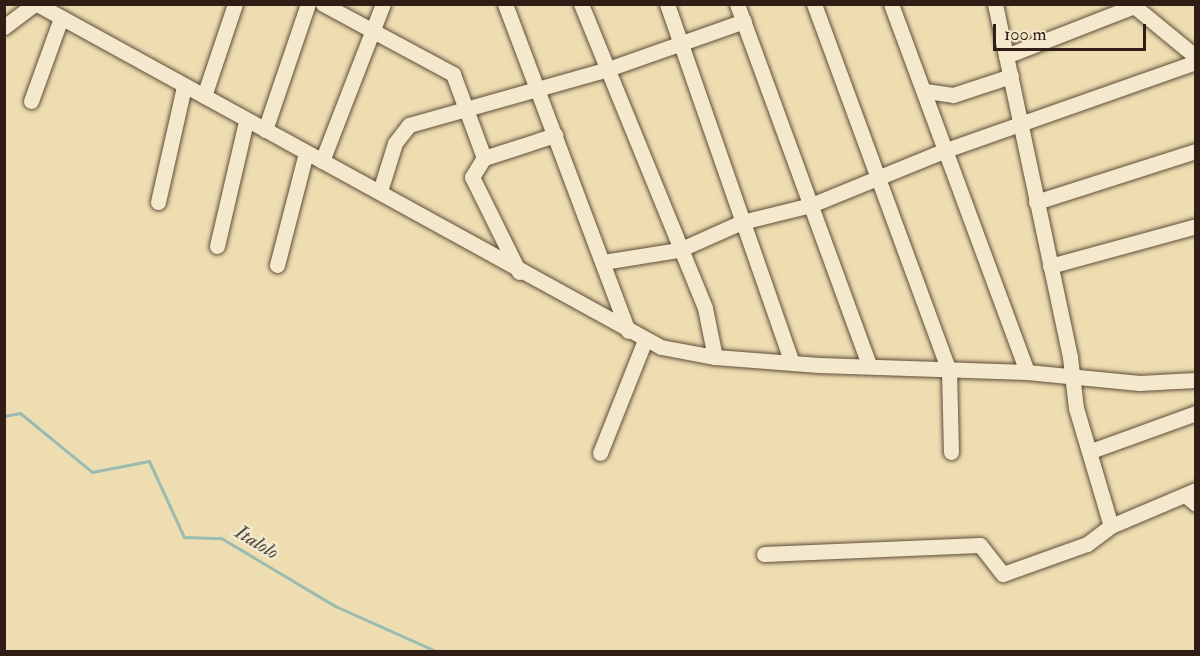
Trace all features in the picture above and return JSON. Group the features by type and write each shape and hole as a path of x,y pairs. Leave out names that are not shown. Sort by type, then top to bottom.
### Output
{"street":[{"path":"4,27 36,4 246,121 380,191 519,272 645,340 715,357 1027,372 1139,383 1196,380"},
{"path":"204,96 235,4"},
{"path":"265,130 308,4"},
{"path":"323,4 453,74 484,158"},
{"path":"322,161 374,31 382,4"},
{"path":"505,4 532,88 555,135 628,331"},
{"path":"581,4 679,250 705,308 715,357"},
{"path":"667,4 792,362"},
{"path":"737,4 869,364"},
{"path":"814,4 880,178 922,308 949,370 951,452"},
{"path":"891,4 1027,372"},
{"path":"995,4 1072,376 1111,526"},
{"path":"1006,56 1138,5 1196,57"},
{"path":"31,101 61,18"},
{"path":"380,191 401,132 430,117 466,111 532,88 608,69 681,40 744,21"},
{"path":"603,261 679,250 742,222 811,206 946,150 1021,128 1196,63"},
{"path":"925,91 953,95 1011,76"},
{"path":"158,202 184,87"},
{"path":"217,246 246,121"},
{"path":"519,272 472,177 484,158 555,135"},
{"path":"1036,202 1196,151"},
{"path":"277,265 306,153"},
{"path":"1050,266 1196,226"},
{"path":"600,453 645,340"},
{"path":"1091,451 1196,413"},
{"path":"764,554 980,545 1003,574 1087,544 1111,526 1192,496"}],"waterway":[{"name":"Italolo","path":"4,416 20,413 92,472 149,461 184,537 221,538 335,606 438,652"}]}
